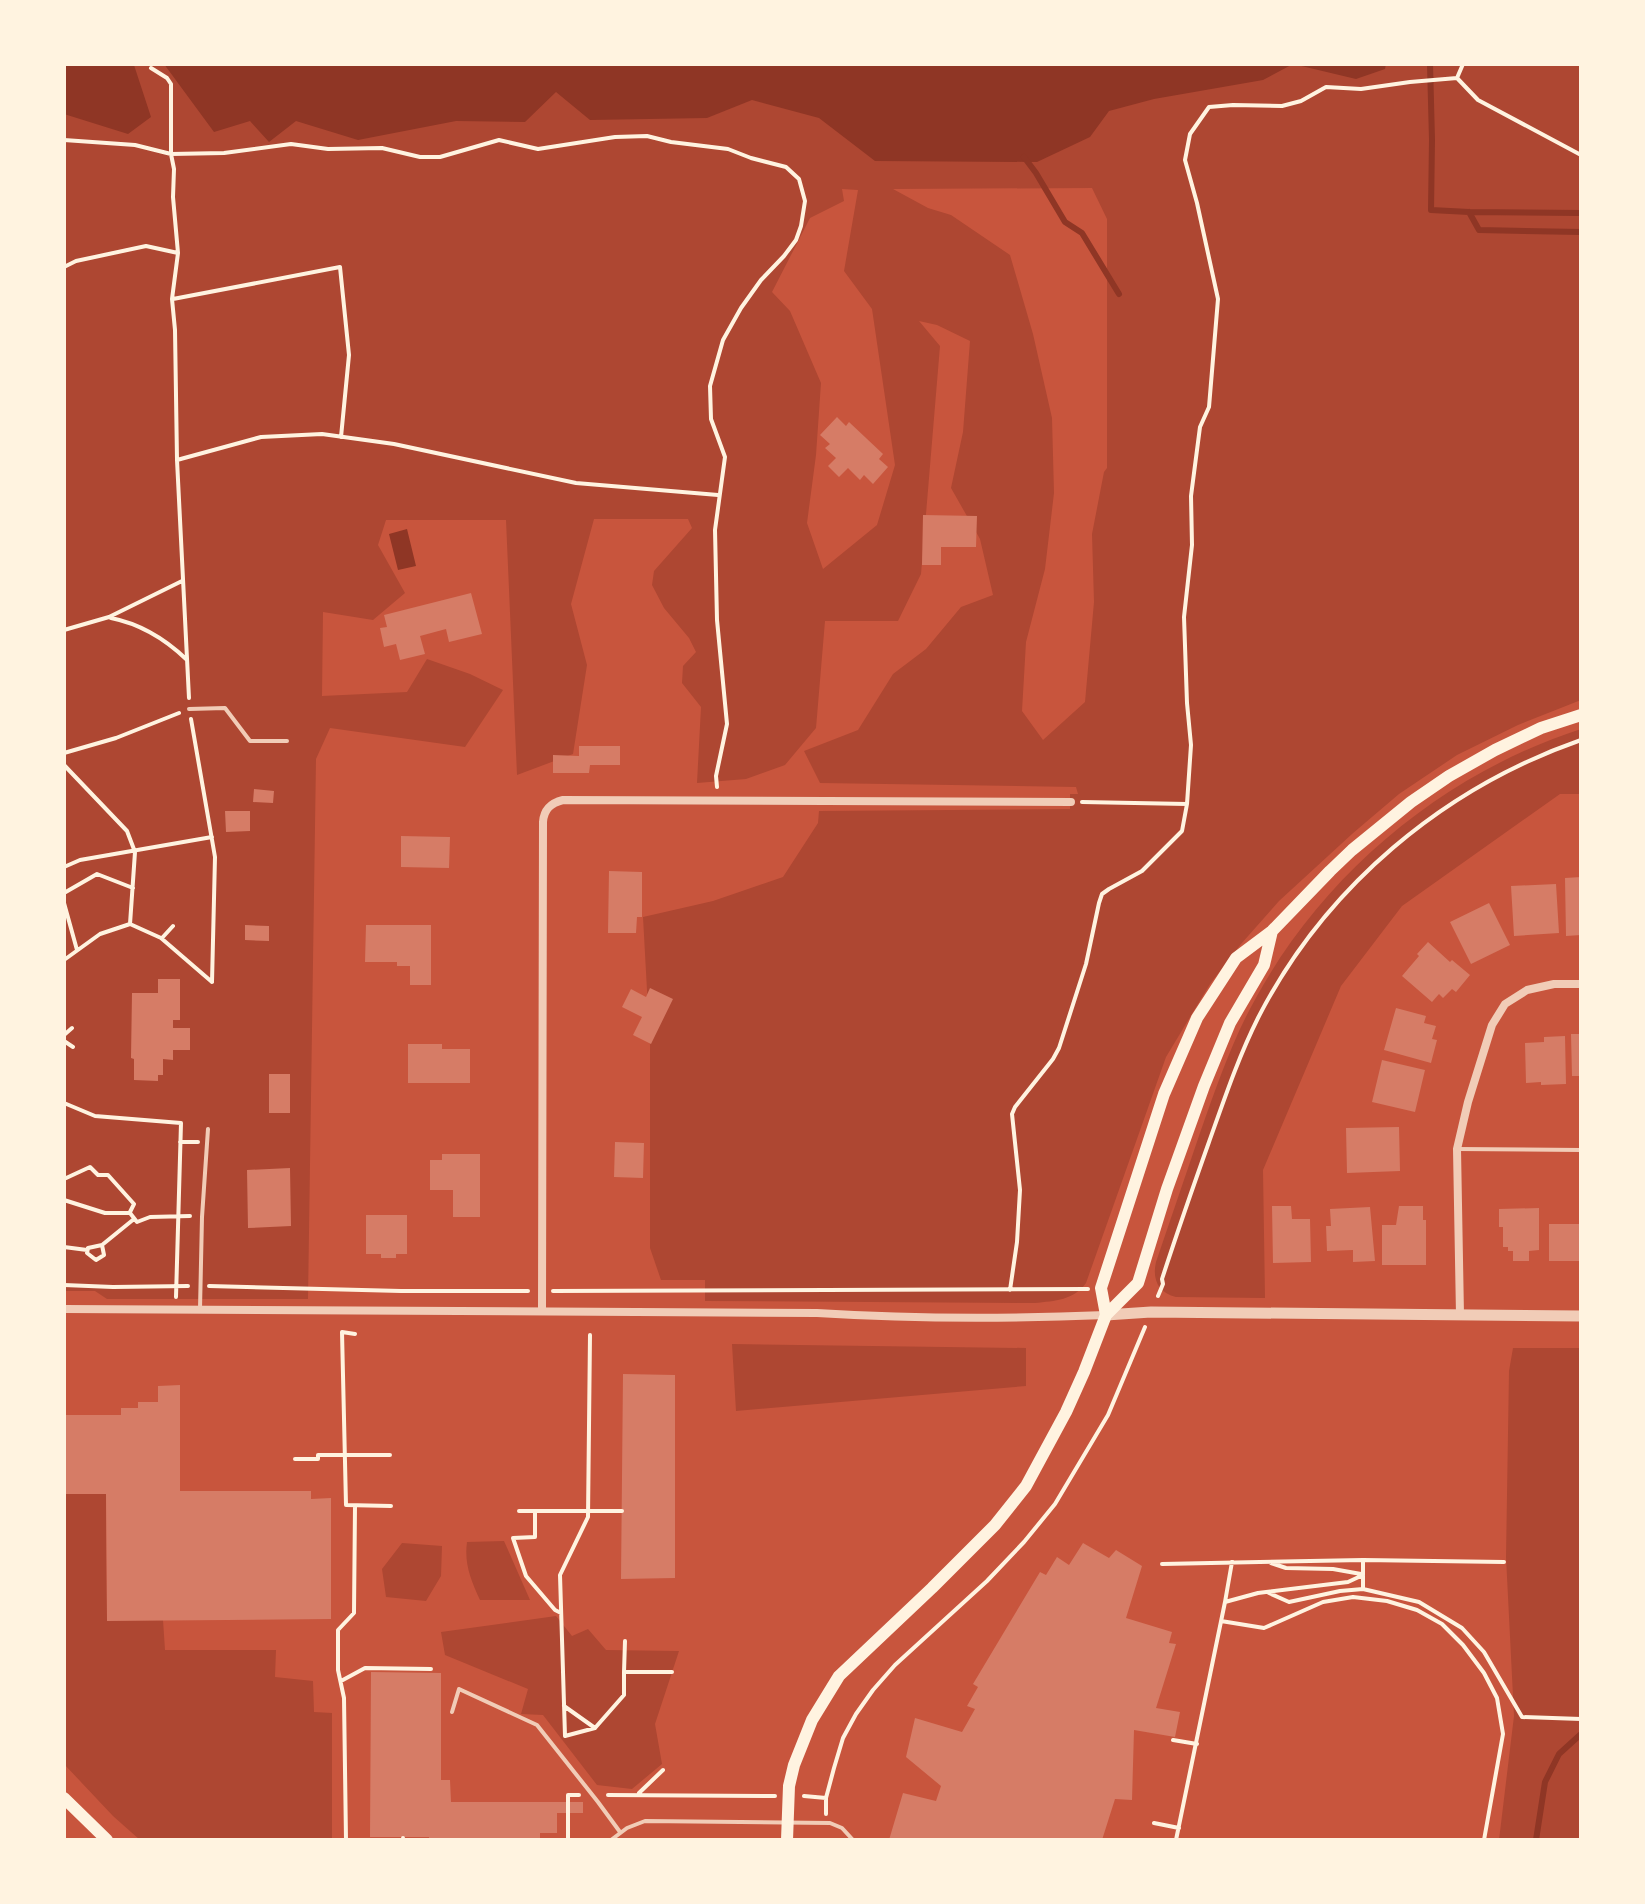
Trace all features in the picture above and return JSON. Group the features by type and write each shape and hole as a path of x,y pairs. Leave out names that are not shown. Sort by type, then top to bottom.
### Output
{"main road":[{"path":"1106,1315 1101,1288 1164,1094 1197,1018 1236,958 1272,931 1364,840 1449,776 1541,728 1581,715"},
{"path":"787,1840 788,1796 794,1765 812,1720 839,1676 964,1557 1026,1486 1066,1412 1106,1315 1138,1283 1204,1086 1230,1023 1264,965 1272,931"},
{"path":"64,1798 107,1840"}],"street":[{"path":"542,1311 543,822 549,806 563,800 1071,802"},
{"path":"1460,1315 1457,1149 1492,1025 1498,1013 1514,996 1527,990 1554,984 1581,984"},
{"path":"64,1309 817,1313 885,1317 1046,1317 1151,1312 1581,1316"}],"lane":[{"path":"189,709 225,708 250,741 287,741"},
{"path":"200,1309 208,1129"},
{"path":"1457,1149 1581,1150"},
{"path":"452,1712 459,1689 537,1725 620,1832"},
{"path":"611,1840 635,1823 645,1821 830,1823 842,1828 853,1840"}],"path":[{"path":"1457,78 1463,64"},
{"path":"64,960 100,934 130,924 162,938 212,982 215,857 189,709 182,581 172,299 178,253 171,154 171,84 151,68"},
{"path":"1457,78 1478,100 1581,155"},
{"path":"1010,1290 1020,1190 1012,1114 1059,1048 1086,964 1102,894 1142,871 1182,831 1187,804 1191,745 1184,617 1192,545 1191,496 1200,427 1209,407 1218,299 1185,160 1190,134 1209,107 1282,106 1301,101 1326,87 1361,89 1457,78"},
{"path":"64,140 121,143 171,154 224,153 291,144 328,149 382,148 431,158 499,140 538,149 615,137 647,136 728,149 786,167 799,179 804,209 796,240 741,308 723,340 710,386 711,419 725,457 715,530 717,620 727,724 716,776 718,802"},
{"path":"64,267 76,261 146,246 178,253"},
{"path":"172,299 340,267 349,355 341,437"},
{"path":"177,460 261,437 322,434 394,444 576,483 719,495"},
{"path":"64,630 109,617 182,581"},
{"path":"109,617 154,633 187,660"},
{"path":"64,753 116,738 189,709"},
{"path":"1163,1284 1173,1244 1241,1054 1259,1016 1302,946 1368,869 1404,837 1509,770 1581,740"},
{"path":"64,765 127,831 135,852 130,924"},
{"path":"1071,802 1187,804"},
{"path":"64,867 80,860 212,837"},
{"path":"64,885 66,892 97,874 133,888"},
{"path":"64,903 77,950"},
{"path":"162,938 173,926"},
{"path":"72,1028 64,1038 73,1047"},
{"path":"64,1103 95,1116 181,1123 176,1299"},
{"path":"64,1179 90,1167 98,1175 108,1175 134,1204 130,1213"},
{"path":"64,1200 105,1213 130,1213"},
{"path":"130,1213 137,1222 150,1217 178,1216"},
{"path":"64,1247 87,1250 102,1245 134,1219"},
{"path":"87,1250 96,1260 104,1255 102,1245"},
{"path":"64,1285 527,1291"},
{"path":"555,1291 1080,1291"},
{"path":"826,1807 843,1738 856,1714 895,1665 987,1581 1055,1504 1108,1415 1144,1330"},
{"path":"355,1334 342,1332 346,1505 391,1506"},
{"path":"590,1335 588,1517 560,1575 565,1736 595,1728 624,1695 625,1641"},
{"path":"295,1459 318,1459 318,1455 390,1455"},
{"path":"346,1840 344,1698 338,1670 338,1630 354,1613 355,1506"},
{"path":"519,1511 622,1511"},
{"path":"535,1511 535,1537 513,1538 526,1576 561,1613"},
{"path":"1363,1560 1363,1589"},
{"path":"1162,1564 1363,1560 1504,1562"},
{"path":"1176,1840 1232,1562"},
{"path":"1268,1562 1286,1568 1333,1569 1363,1575"},
{"path":"1225,1602 1267,1592 1348,1582 1363,1575"},
{"path":"1267,1592 1289,1602 1363,1589 1419,1602 1462,1628 1484,1652 1522,1717 1581,1719"},
{"path":"1221,1621 1264,1628 1323,1602 1353,1597 1387,1601 1417,1610 1442,1624 1484,1673 1497,1698 1503,1734 1484,1840"},
{"path":"340,1681 365,1668 431,1669"},
{"path":"624,1672 672,1672"},
{"path":"564,1706 595,1728"},
{"path":"1173,1740 1197,1744"},
{"path":"637,1795 663,1770"},
{"path":"568,1840 568,1795 761,1796"},
{"path":"1154,1823 1179,1828"}],"shaded area":[{"path":"64,64 1581,64 1581,700 1518,725 1457,755 1399,794 1279,901 1241,944 1210,984 1166,1057 1086,1283 1081,1289 1064,1299 1035,1303 705,1301 705,1280 661,1280 650,1248 650,1045 643,917 713,901 783,877 818,823 819,811 1070,809 1070,794 1078,794 1076,787 820,783 804,751 858,730 893,674 926,649 961,607 993,595 980,539 951,488 963,432 970,341 937,325 919,321 940,346 921,574 898,621 825,621 816,728 785,765 746,779 697,783 701,707 682,683 683,666 696,652 689,638 664,608 652,585 654,571 692,528 688,519 594,519 571,604 587,665 573,754 517,775 506,520 386,520 378,545 405,593 373,620 323,612 322,696 407,692 427,659 503,690 465,747 330,728 316,759 308,1299 107,1299 95,1291 64,1291","holes":["1092,188 1107,219 1107,468 1092,534 1094,602 1085,702 1043,740 1022,711 1026,642 1045,569 1054,493 1052,418 1033,334 1010,255 951,215 928,208 893,189","842,189 858,190 844,271 872,309 895,465 877,525 823,569 807,523 821,383 790,311 772,292 810,218 844,201"]},
{"path":"64,64 139,64 134,65 151,117 128,134 64,114"},
{"path":"164,64 1293,64 1263,80 1154,99 1109,111 1090,137 1037,162 875,161 819,118 752,100 707,118 590,120 556,92 525,122 456,121 358,140 296,121 269,142 250,121 214,132"},
{"path":"1293,64 1386,64 1385,69 1356,79"},
{"path":"407,529 416,566 398,570 389,534"},
{"path":"1581,729 1581,794 1560,794 1402,906 1341,986 1263,1170 1265,1298 1176,1297 1165,1292 1156,1279 1156,1262 1201,1130 1240,1028 1285,950 1354,868 1394,832 1437,800 1483,772 1531,748"},
{"path":"732,1344 1026,1348 1026,1386 736,1411"},
{"path":"1513,1348 1581,1348 1581,1835 1578,1840 1499,1840 1514,1716 1506,1557 1509,1371"},
{"path":"64,1494 106,1494 107,1620 163,1620 165,1650 276,1650 275,1677 313,1681 314,1712 332,1713 332,1840 140,1840 64,1764"},
{"path":"504,1541 530,1600 480,1600 467,1565 467,1542"},
{"path":"402,1543 442,1546 441,1576 426,1601 386,1597 382,1569"},
{"path":"556,1616 572,1636 588,1629 606,1650 679,1651 655,1724 662,1764 632,1789 597,1785 543,1715 521,1714 528,1689 445,1655 441,1632"}],"building":[{"path":"837,417 846,426 849,422 883,454 879,459 888,467 873,484 864,475 860,480 848,468 839,477 828,466 836,458 825,448 830,444 820,435"},
{"path":"923,515 977,516 976,547 941,547 941,565 922,565"},
{"path":"471,593 482,634 449,642 446,629 420,636 425,654 400,660 396,644 384,647 380,628 387,627 384,615"},
{"path":"579,746 620,746 620,765 590,765 589,773 553,773 553,755 579,756"},
{"path":"254,789 274,791 273,803 253,802"},
{"path":"225,811 250,811 250,831 226,832"},
{"path":"401,836 450,837 449,868 401,867"},
{"path":"609,871 642,872 642,917 637,917 636,933 608,933"},
{"path":"1581,877 1581,935 1566,936 1565,878"},
{"path":"1556,884 1559,933 1514,936 1511,886"},
{"path":"1489,903 1510,945 1471,964 1450,922"},
{"path":"245,925 269,926 269,941 245,940"},
{"path":"366,925 431,925 431,985 410,985 410,966 397,966 397,962 365,962"},
{"path":"1428,942 1470,975 1456,992 1452,989 1443,998 1439,994 1432,1002 1402,976"},
{"path":"158,979 180,979 180,1020 173,1020 173,1028 190,1028 190,1050 173,1050 173,1060 163,1059 163,1075 158,1075 158,1081 134,1080 134,1059 131,1058 132,993 158,993"},
{"path":"650,988 673,999 651,1044 633,1035 642,1017 622,1007 631,989 646,997"},
{"path":"1396,1008 1426,1016 1424,1023 1436,1026 1432,1039 1437,1040 1431,1063 1384,1050"},
{"path":"1571,1034 1581,1034 1581,1076 1572,1076"},
{"path":"1565,1036 1566,1084 1526,1083 1525,1043 1544,1042 1544,1037"},
{"path":"408,1044 442,1044 442,1049 470,1049 470,1083 408,1083"},
{"path":"1382,1060 1425,1070 1415,1112 1372,1102"},
{"path":"269,1074 290,1074 290,1113 269,1113"},
{"path":"1399,1127 1400,1171 1347,1173 1346,1128"},
{"path":"615,1142 644,1143 643,1178 614,1177"},
{"path":"442,1154 480,1154 480,1217 453,1217 453,1190 430,1190 430,1160 442,1160"},
{"path":"290,1168 291,1226 248,1228 247,1170"},
{"path":"1272,1206 1291,1206 1292,1219 1310,1219 1311,1262 1273,1263"},
{"path":"1399,1206 1423,1206 1426,1265 1382,1265 1382,1225 1396,1225"},
{"path":"1370,1207 1375,1261 1353,1262 1353,1250 1327,1251 1326,1226 1331,1226 1330,1209"},
{"path":"1539,1208 1539,1250 1529,1251 1529,1261 1513,1261 1513,1251 1503,1247 1499,1209"},
{"path":"366,1215 407,1215 407,1254 381,1258 381,1254 366,1254"},
{"path":"1549,1224 1581,1224 1581,1261 1549,1261"},
{"path":"623,1374 675,1375 675,1578 621,1579"},
{"path":"180,1385 180,1491 311,1491 311,1499 331,1498 331,1619 107,1621 106,1494 64,1494 64,1415 121,1415 121,1408 138,1408 138,1402 158,1402 158,1386"},
{"path":"1083,1543 1109,1558 1116,1550 1142,1566 1126,1618 1172,1632 1169,1643 1176,1644 1156,1708 1180,1712 1175,1737 1134,1730 1132,1800 1115,1799 1102,1840 889,1840 903,1793 936,1801 941,1786 906,1757 915,1718 962,1732 975,1709 967,1706 978,1687 973,1684 1040,1572 1046,1575 1057,1557 1069,1565"},
{"path":"371,1672 441,1673 441,1780 450,1780 451,1802 583,1802 583,1813 557,1813 557,1833 540,1833 540,1840 370,1837"}],"waterway":[{"path":"1430,64 1431,210 1581,213"},
{"path":"1024,157 1065,222 1082,233 1119,294"},
{"path":"1469,212 1479,230 1581,232"},
{"path":"1536,1840 1545,1782 1559,1754 1581,1734"}]}
